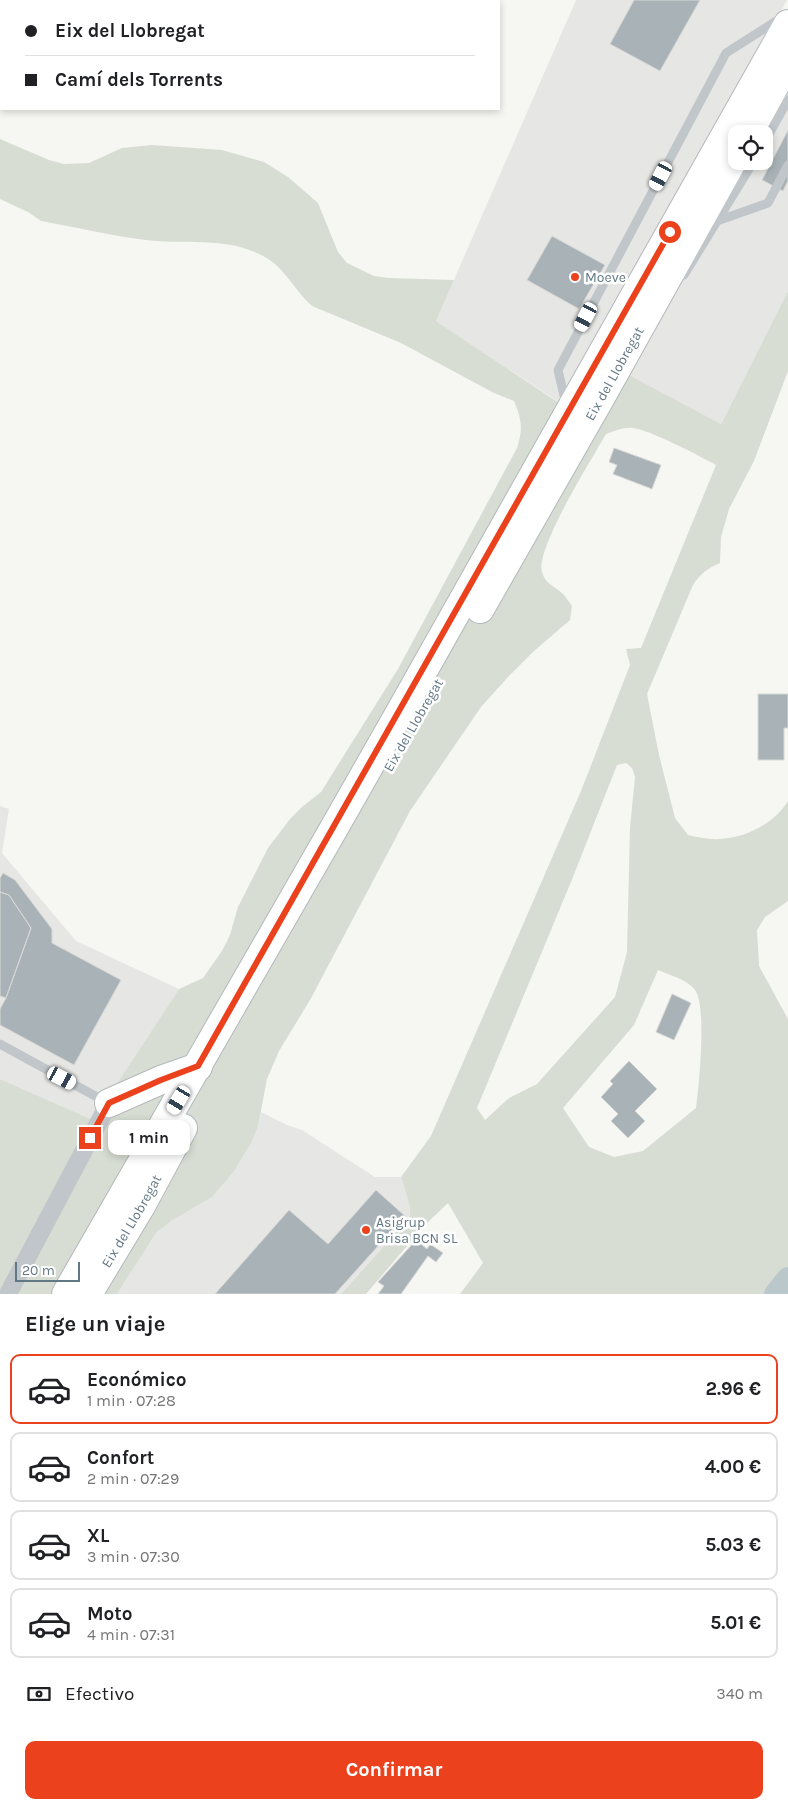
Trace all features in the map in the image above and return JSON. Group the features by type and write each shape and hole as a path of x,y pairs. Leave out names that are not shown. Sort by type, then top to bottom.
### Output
{"highway":[{"name":"Eix del Llobregat","path":"66,1294 198,1066 788,24"},
{"path":"753,125 788,62"},
{"name":"Eix del Llobregat","path":"88,1294 601,397 728,169"},
{"path":"109,1103 198,1066"}],"street":[{"path":"8,1294 109,1103"}],"lane":[{"path":"568,412 558,370 726,53 788,14"},
{"path":"773,127 788,100"},
{"path":"717,221 768,203 788,165"},
{"path":"678,287 749,170"},
{"path":"601,397 642,343"},
{"path":"0,1044 109,1103"}],"shaded area":[{"path":"576,0 787,0 757,57 788,74 788,291 721,424 588,353 560,403 436,321"},
{"path":"0,139 49,160 64,164 89,163 122,148 152,145 222,150 264,162 288,177 318,203 338,252 347,263 374,276 454,280 436,321 559,403 588,353 721,424 788,291 788,371 754,461 729,509 721,537 720,563 705,572 693,585 647,694 659,755 675,818 688,835 715,839 749,833 767,823 788,801 788,901 765,917 757,930 759,966 788,1019 788,1294 460,1294 483,1263 448,1203 425,1225 366,1294 341,1294 410,1217 410,1207 401,1177 431,1136 581,791 630,665 626,649 641,648 716,465 663,438 630,428 606,434 555,525 542,560 543,576 563,594 572,606 570,620 534,651 481,707 410,811 310,1000 279,1051 267,1079 258,1126 252,1141 234,1171 212,1197 171,1221 156,1233 117,1294 0,1294 0,1079 93,1120 179,989 203,978 222,951 230,935 238,907 268,848 290,819 321,792 398,669 517,448 521,430 519,414 514,401 494,393 401,343 312,306 278,267 265,257 251,250 207,242 133,238 41,221 28,212 0,199","holes":["626,763 632,768 635,777 630,828 627,952 615,997 537,1084 509,1098 485,1120 477,1108 573,877 617,765","658,970 692,986 699,999 701,1047 696,1108 643,1151 614,1157 589,1147 563,1108 634,1025"]},
{"path":"0,806 9,809 2,853 76,941 179,989 93,1120 0,1079"},
{"path":"261,1112 302,1130 375,1177 401,1177 410,1207 410,1217 341,1294 117,1294 156,1233 171,1221 212,1197 258,1126"}],"building":[{"path":"634,0 700,0 660,71 610,44"},
{"path":"788,130 788,181 783,191 762,180 767,170 773,170 773,159"},
{"path":"552,236 605,265 579,309 527,280"},
{"path":"614,448 661,465 652,489 613,474 617,465 609,462"},
{"path":"758,694 788,694 788,728 784,728 784,760 758,760"},
{"path":"3,873 15,880 52,929 52,943 121,980 74,1065 0,1025 0,1009 6,998 31,928 9,895 0,892 0,878"},
{"path":"0,892 9,895 31,928 6,998 0,996"},
{"path":"672,994 691,1003 674,1040 656,1032"},
{"path":"629,1061 657,1089 635,1111 645,1121 628,1138 611,1121 618,1114 601,1097 613,1084 610,1081"},
{"name":"Asigrup Brisa BCN SL","path":"376,1190 405,1216 335,1294 215,1294 289,1210 328,1244"},
{"path":"416,1240 427,1249 430,1244 443,1253 436,1262 428,1256 401,1294 378,1294 384,1286 378,1282"}],"waterway":[{"path":"775,1294 788,1278"}],"place":[{"name":"Moeve","path":"575,277"},
{"name":"Asigrup Brisa BCN SL","path":"366,1230"}],"route":[{"path":"90,1138 109,1103 198,1066 399,714 670,232"}]}
